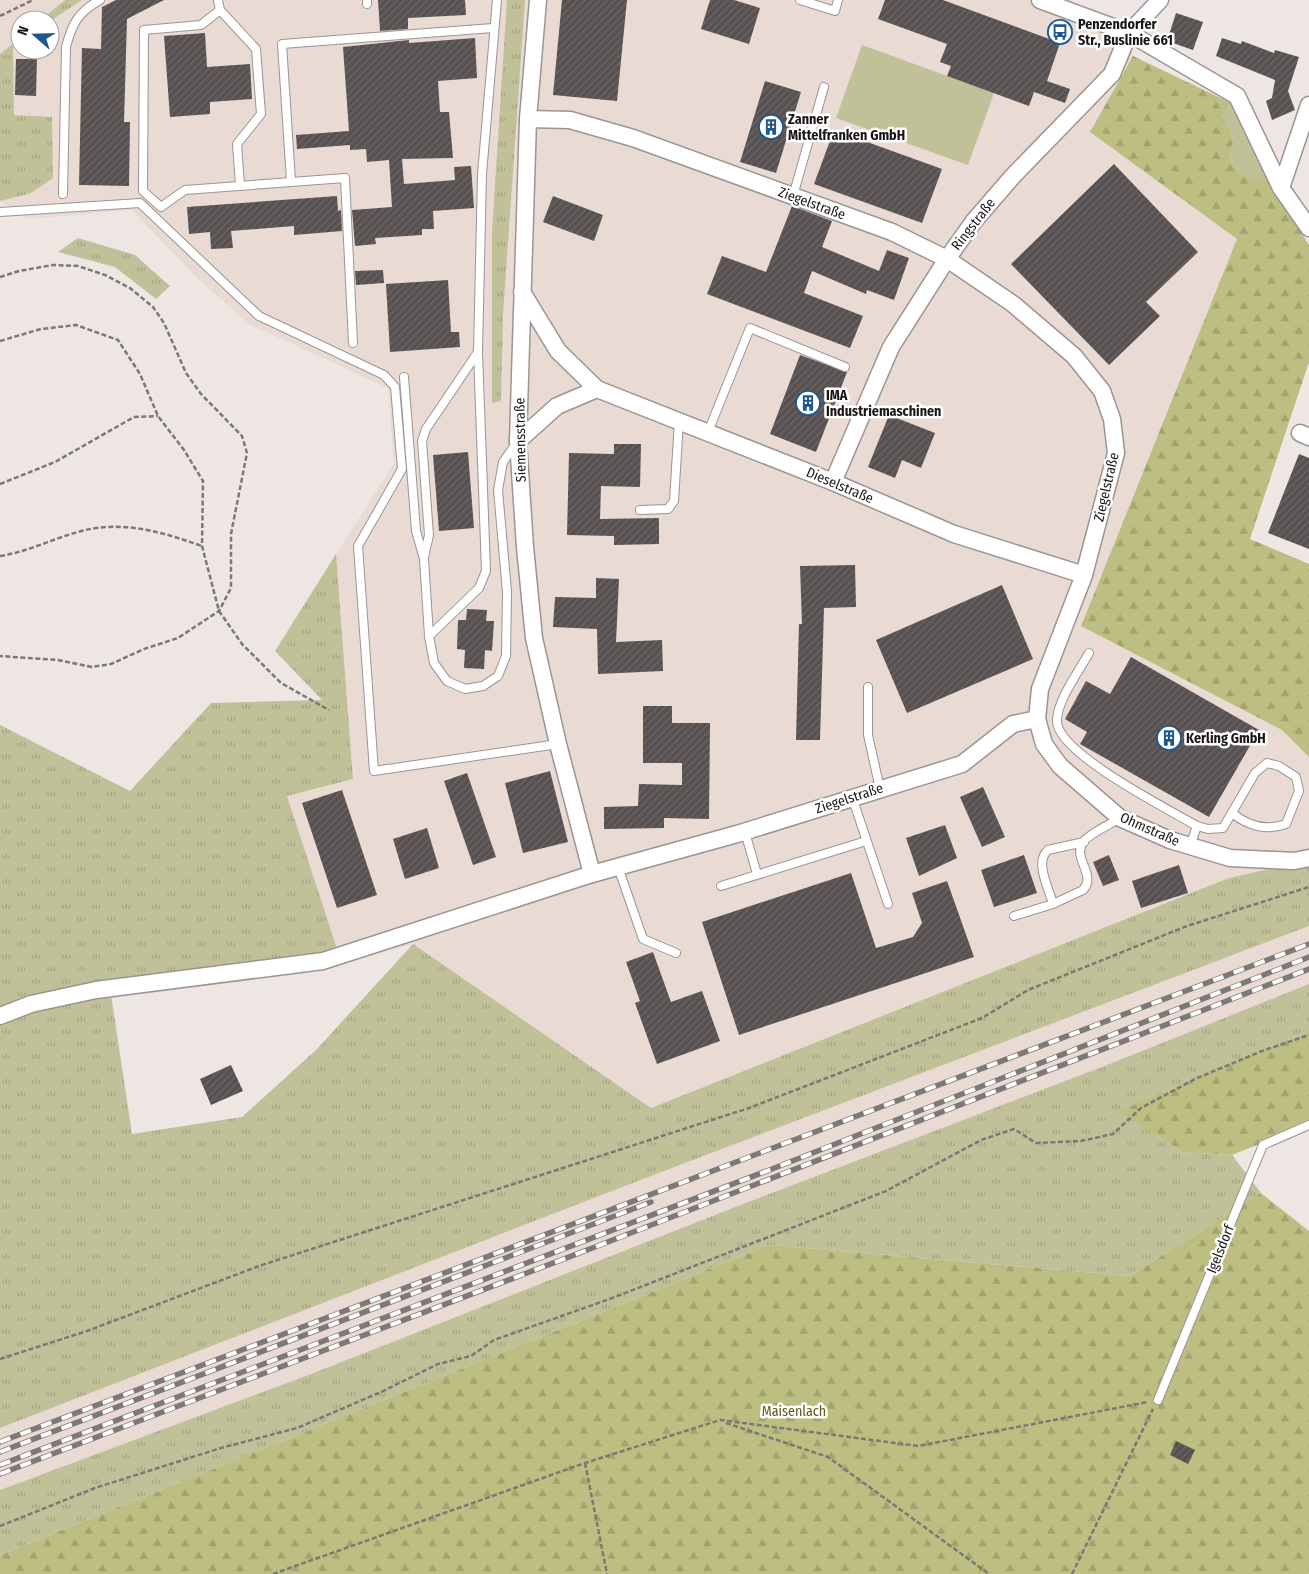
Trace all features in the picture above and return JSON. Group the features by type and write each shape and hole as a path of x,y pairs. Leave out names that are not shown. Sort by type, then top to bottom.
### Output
{"street":[{"name":"Siemensstraße","path":"538,0 528,118 518,441 525,547 534,638 558,744 592,874"},
{"path":"1040,0 1129,33 1237,96 1281,188 1309,228"},
{"name":"Ringstraße","path":"833,482 892,347 947,259 974,220 1013,176 1112,74 1129,33 1160,0"},
{"path":"1281,188 1309,105"},
{"name":"Ziegelstraße","path":"0,1016 31,1004 96,990 323,961 592,874 745,832 880,788 962,764 1013,724 1037,718 1040,689 1084,575 1116,453 1112,418 1102,391 1068,350 1013,304 947,259 892,232 632,138 570,120 528,118"},
{"name":"Dieselstraße","path":"522,292 558,351 598,389 833,482 954,534 1084,575"},
{"path":"518,441 557,406 598,389"},
{"name":"Ohmstraße","path":"1037,718 1044,744 1060,766 1120,818 1190,846 1230,858 1294,861 1309,858"}],"lane":[{"path":"63,194 66,47 71,27 87,7 100,0"},
{"path":"218,0 220,10 256,49 261,114 237,144 240,185"},
{"path":"429,636 479,588 486,571 478,352 482,174 493,28 497,0"},
{"path":"800,0 835,11 838,0"},
{"path":"220,10 201,25 144,30 144,191 161,207 185,190 345,178 353,343"},
{"path":"292,181 282,44 493,28"},
{"path":"793,196 824,87"},
{"path":"0,212 140,203 259,316 384,375 395,387 402,470 358,546 374,771 558,744"},
{"path":"708,432 750,328 845,367"},
{"path":"424,559 429,535 422,441 426,428 478,352"},
{"path":"404,377 416,531 424,559 429,636 434,663 447,681 465,689 484,686 498,676 506,656 506,592 498,490 503,462 518,441"},
{"path":"640,510 668,509 674,500 679,421"},
{"path":"1089,653 1058,708 1057,724 1061,735 1093,764 1197,826 1208,829 1223,828 1255,772 1267,762 1279,766 1296,776 1299,791 1286,824 1273,828 1262,826 1244,822 1232,813"},
{"path":"868,687 868,735 880,788"},
{"path":"852,797 888,904"},
{"path":"1053,904 1042,858 1048,850 1084,842 1120,818"},
{"path":"1190,846 1197,826"},
{"path":"745,832 757,874"},
{"path":"721,886 866,840"},
{"path":"1014,916 1053,904 1083,890 1087,886 1089,880 1080,852 1084,842"},
{"path":"618,867 643,939 676,953"},
{"name":"Igelsdorf","path":"1158,1400 1263,1145 1309,1125"}],"path":[{"path":"0,16 33,0"},
{"path":"0,277 18,271 53,265 78,266 105,275 130,288 153,306 164,323 186,373 201,394 242,436 247,453 231,534 230,588 219,611 178,638 144,649 111,664 92,667 58,660 0,656"},
{"path":"0,340 41,329 76,325 118,340 140,374 158,416 184,450 202,481 202,546 219,611 242,644 281,683 329,710"},
{"path":"0,484 55,462 134,417 158,416"},
{"path":"0,556 95,528 127,526 166,534 202,546"},
{"path":"0,1359 87,1331 258,1266 748,1108 982,1018 1028,990 1187,926 1309,887"},
{"path":"0,1526 95,1488 221,1448 297,1428 381,1392 438,1364 470,1356 494,1340 615,1297 886,1190 981,1140 1014,1130 1036,1142 1081,1141 1113,1134 1141,1108 1195,1079 1262,1051 1309,1035"},
{"path":"273,1574 585,1463 720,1420 918,1446 1158,1400"},
{"path":"1072,1574 1158,1400"},
{"path":"720,1420 828,1457 989,1574"},
{"path":"585,1463 606,1574"}],"shaded area":[{"path":"0,0 1064,0 1133,56 1090,132 1237,239 1081,625 1282,730 1309,757 1309,860 1229,878 651,1108 413,944 342,964 287,796 353,779 336,554 394,464 388,388 249,324 196,277 132,210 28,219 0,201"},
{"path":"1309,926 1309,984 1102,1067 743,1204 311,1374 0,1490 0,1428 630,1184"}],"green space":[{"path":"65,0 82,0 60,14 60,10 53,10"},
{"path":"507,0 525,0 503,314 501,401 492,403 492,230"},
{"path":"862,45 994,93 968,165 836,118"},
{"path":"10,46 10,60 13,60 14,115 52,117 53,178 31,193 0,201 0,54"},
{"path":"1133,56 1231,103 1223,116 1234,140 1229,156 1238,173 1268,180 1309,245 1309,362 1250,539 1309,564 1309,757 1282,730 1081,626 1237,239 1090,132"},
{"path":"1231,103 1268,180 1238,173 1229,156 1234,140 1223,116"},
{"path":"78,238 135,255 170,286 156,299 115,267 58,252"},
{"path":"336,554 353,779 287,796 342,964 111,994 132,1134 242,1117 316,1050 413,944 651,1108 1229,878 1309,860 1309,926 630,1184 0,1428 0,725 130,791 211,703 322,700 275,651"},
{"path":"1309,984 1309,1031 1120,1111 1183,1152 1232,1155 1261,1193 1130,1276 769,1245 0,1555 0,1490 311,1374 743,1204 1102,1067"},
{"path":"1309,1031 1309,1124 1232,1155 1183,1152 1119,1111"},
{"name":"Maisenlach","path":"1261,1193 1309,1231 1309,1574 0,1574 0,1555 769,1245 1130,1276"}],"building":[{"path":"116,0 164,0 127,19 124,122 130,122 129,186 79,185 82,48 101,49 102,7"},
{"path":"378,0 465,0 466,15 408,18 408,29 380,31"},
{"path":"562,0 627,0 617,101 553,95"},
{"path":"710,0 734,0 760,8 749,44 701,29"},
{"path":"885,0 943,0 1060,43 1047,81 1070,89 1065,103 1034,92 1029,106 947,76 951,66 940,62 947,44 878,19"},
{"path":"1176,13 1203,22 1193,50 1167,41"},
{"path":"205,33 207,67 250,64 252,99 210,102 210,114 170,117 164,36"},
{"path":"475,38 477,78 438,81 440,112 449,112 453,158 402,159 404,184 455,180 454,167 471,166 474,208 433,211 434,229 422,229 422,235 375,238 376,244 355,246 352,210 392,207 389,160 367,162 366,149 350,150 350,145 297,149 296,135 349,131 343,47 409,40 409,43"},
{"path":"1222,38 1241,44 1242,41 1274,53 1275,50 1299,57 1288,91 1295,110 1272,120 1266,101 1272,98 1275,80 1216,56"},
{"path":"16,60 37,60 36,96 15,95"},
{"name":"Zanner Mittelfranken GmbH","path":"765,81 801,92 776,173 740,162"},
{"path":"834,130 942,169 922,223 814,184"},
{"path":"1114,164 1198,252 1146,302 1160,316 1109,365 1011,264"},
{"path":"337,196 338,211 341,210 342,231 294,235 294,226 231,231 233,248 211,249 210,232 189,234 187,207"},
{"path":"553,196 603,215 594,241 543,222"},
{"path":"792,206 832,221 822,247 879,271 887,250 909,258 894,300 867,290 866,294 812,271 804,293 863,316 850,348 707,294 722,256 766,272"},
{"path":"383,270 384,283 356,285 355,271"},
{"path":"448,280 451,332 459,332 460,347 390,352 386,284"},
{"name":"IMA Industriemaschinen","path":"800,355 847,372 816,452 770,434"},
{"path":"889,415 935,433 921,468 902,460 895,478 868,467"},
{"path":"614,444 641,444 640,487 601,486 600,519 659,518 659,544 614,545 614,536 567,535 569,453 614,454"},
{"path":"468,452 474,528 439,531 433,455"},
{"path":"1299,454 1309,458 1309,549 1268,533"},
{"path":"855,565 856,607 824,608 820,740 796,740 799,624 802,624 800,566"},
{"path":"596,578 619,579 616,642 662,640 663,671 598,674 597,629 553,627 555,597 596,598"},
{"path":"1002,585 1033,659 907,713 876,640"},
{"path":"467,609 487,610 486,621 494,621 492,651 485,650 484,669 464,668 465,650 457,649 458,620 466,620"},
{"name":"Kerling GmbH","path":"1131,657 1259,730 1209,817 1080,744 1087,732 1065,719 1086,681 1110,694"},
{"path":"643,706 672,706 672,723 710,723 709,819 664,818 664,828 604,829 604,807 638,806 639,784 682,785 682,763 643,763"},
{"path":"550,771 568,842 523,853 505,783"},
{"path":"467,773 496,857 473,865 444,781"},
{"path":"983,787 1005,837 982,847 960,797"},
{"path":"342,790 377,895 337,908 302,803"},
{"path":"945,825 957,858 919,876 906,838"},
{"path":"427,828 439,868 405,879 393,839"},
{"path":"1024,855 1037,893 994,907 981,870"},
{"path":"1109,855 1119,880 1103,886 1093,862"},
{"path":"1179,865 1188,893 1141,908 1132,881"},
{"path":"851,873 876,948 913,937 922,923 912,893 947,881 974,957 739,1035 702,922"},
{"path":"653,952 671,1002 702,991 720,1041 657,1064 635,1003 640,1001 626,962"},
{"path":"231,1065 243,1091 211,1105 200,1079"},
{"path":"1176,1441 1195,1450 1188,1464 1170,1455"}],"railway":[{"path":"0,1442 1309,944"},
{"path":"0,1465 772,1169 1309,957"},
{"path":"0,1474 582,1252 1309,969"},
{"path":"0,1452 651,1202"}],"place":[{"name":"Penzendorfer Str., Buslinie 661","path":"1060,32"},
{"name":"Zanner Mittelfranken GmbH","path":"771,127"},
{"name":"IMA Industriemaschinen","path":"808,403"},
{"name":"Kerling GmbH","path":"1169,738"}]}
